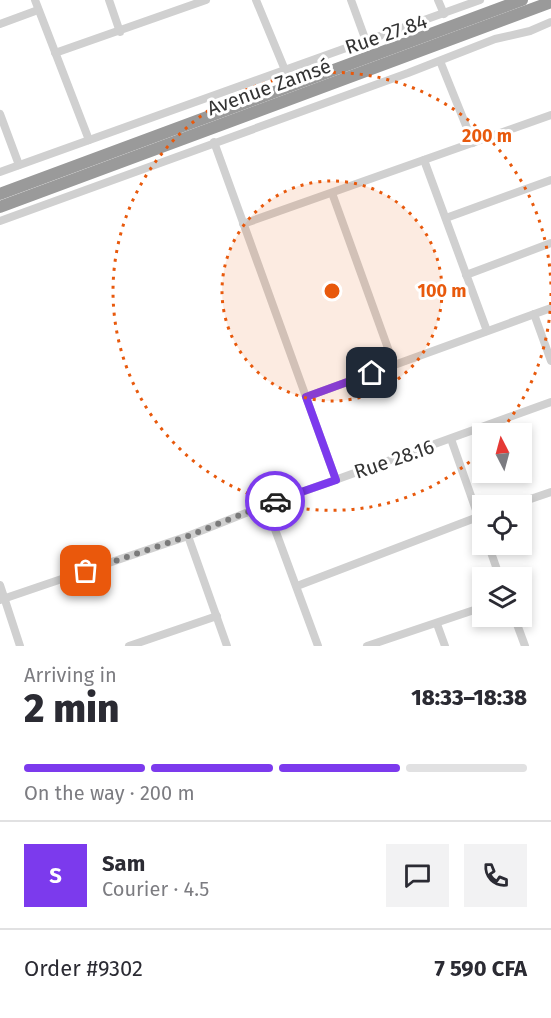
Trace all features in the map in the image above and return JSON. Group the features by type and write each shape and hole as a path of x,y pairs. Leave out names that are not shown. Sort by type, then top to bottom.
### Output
{"highway":[{"name":"Avenue Zamsé","path":"0,194 522,0"},
{"name":"Avenue Zamsé","path":"0,207 551,2"}],"street":[{"path":"35,0 89,140"},
{"path":"109,0 120,32"},
{"path":"55,53 120,32 189,3 206,0"},
{"path":"256,0 285,70"},
{"path":"351,0 366,41"},
{"path":"438,0 444,14"},
{"name":"Rue 27.84","path":"0,172 480,0"},
{"path":"0,24 38,10"},
{"path":"0,221 495,39 530,31 551,22"},
{"path":"440,61 473,142"},
{"path":"0,114 19,165"},
{"path":"243,224 551,115"},
{"path":"214,142 336,480"},
{"path":"424,160 487,331"},
{"path":"446,218 551,180"},
{"path":"332,193 393,365"},
{"path":"466,275 551,243"},
{"path":"306,397 551,308"},
{"path":"534,314 551,361"},
{"name":"Rue 28.16","path":"2,599 188,536 266,505 551,402"},
{"path":"451,439 473,495"},
{"path":"532,498 551,492"},
{"path":"266,505 318,646"},
{"path":"297,586 472,519"},
{"path":"188,536 227,646"},
{"path":"0,585 2,599 20,646"},
{"path":"367,646 382,644 472,611"},
{"path":"129,646 217,616"},
{"path":"437,624 445,646"},
{"path":"518,627 525,646"}],"way so far":[{"path":"86,571 188,536 275,501"}],"route":[{"path":"275,501 336,480 306,397 372,373"}]}
